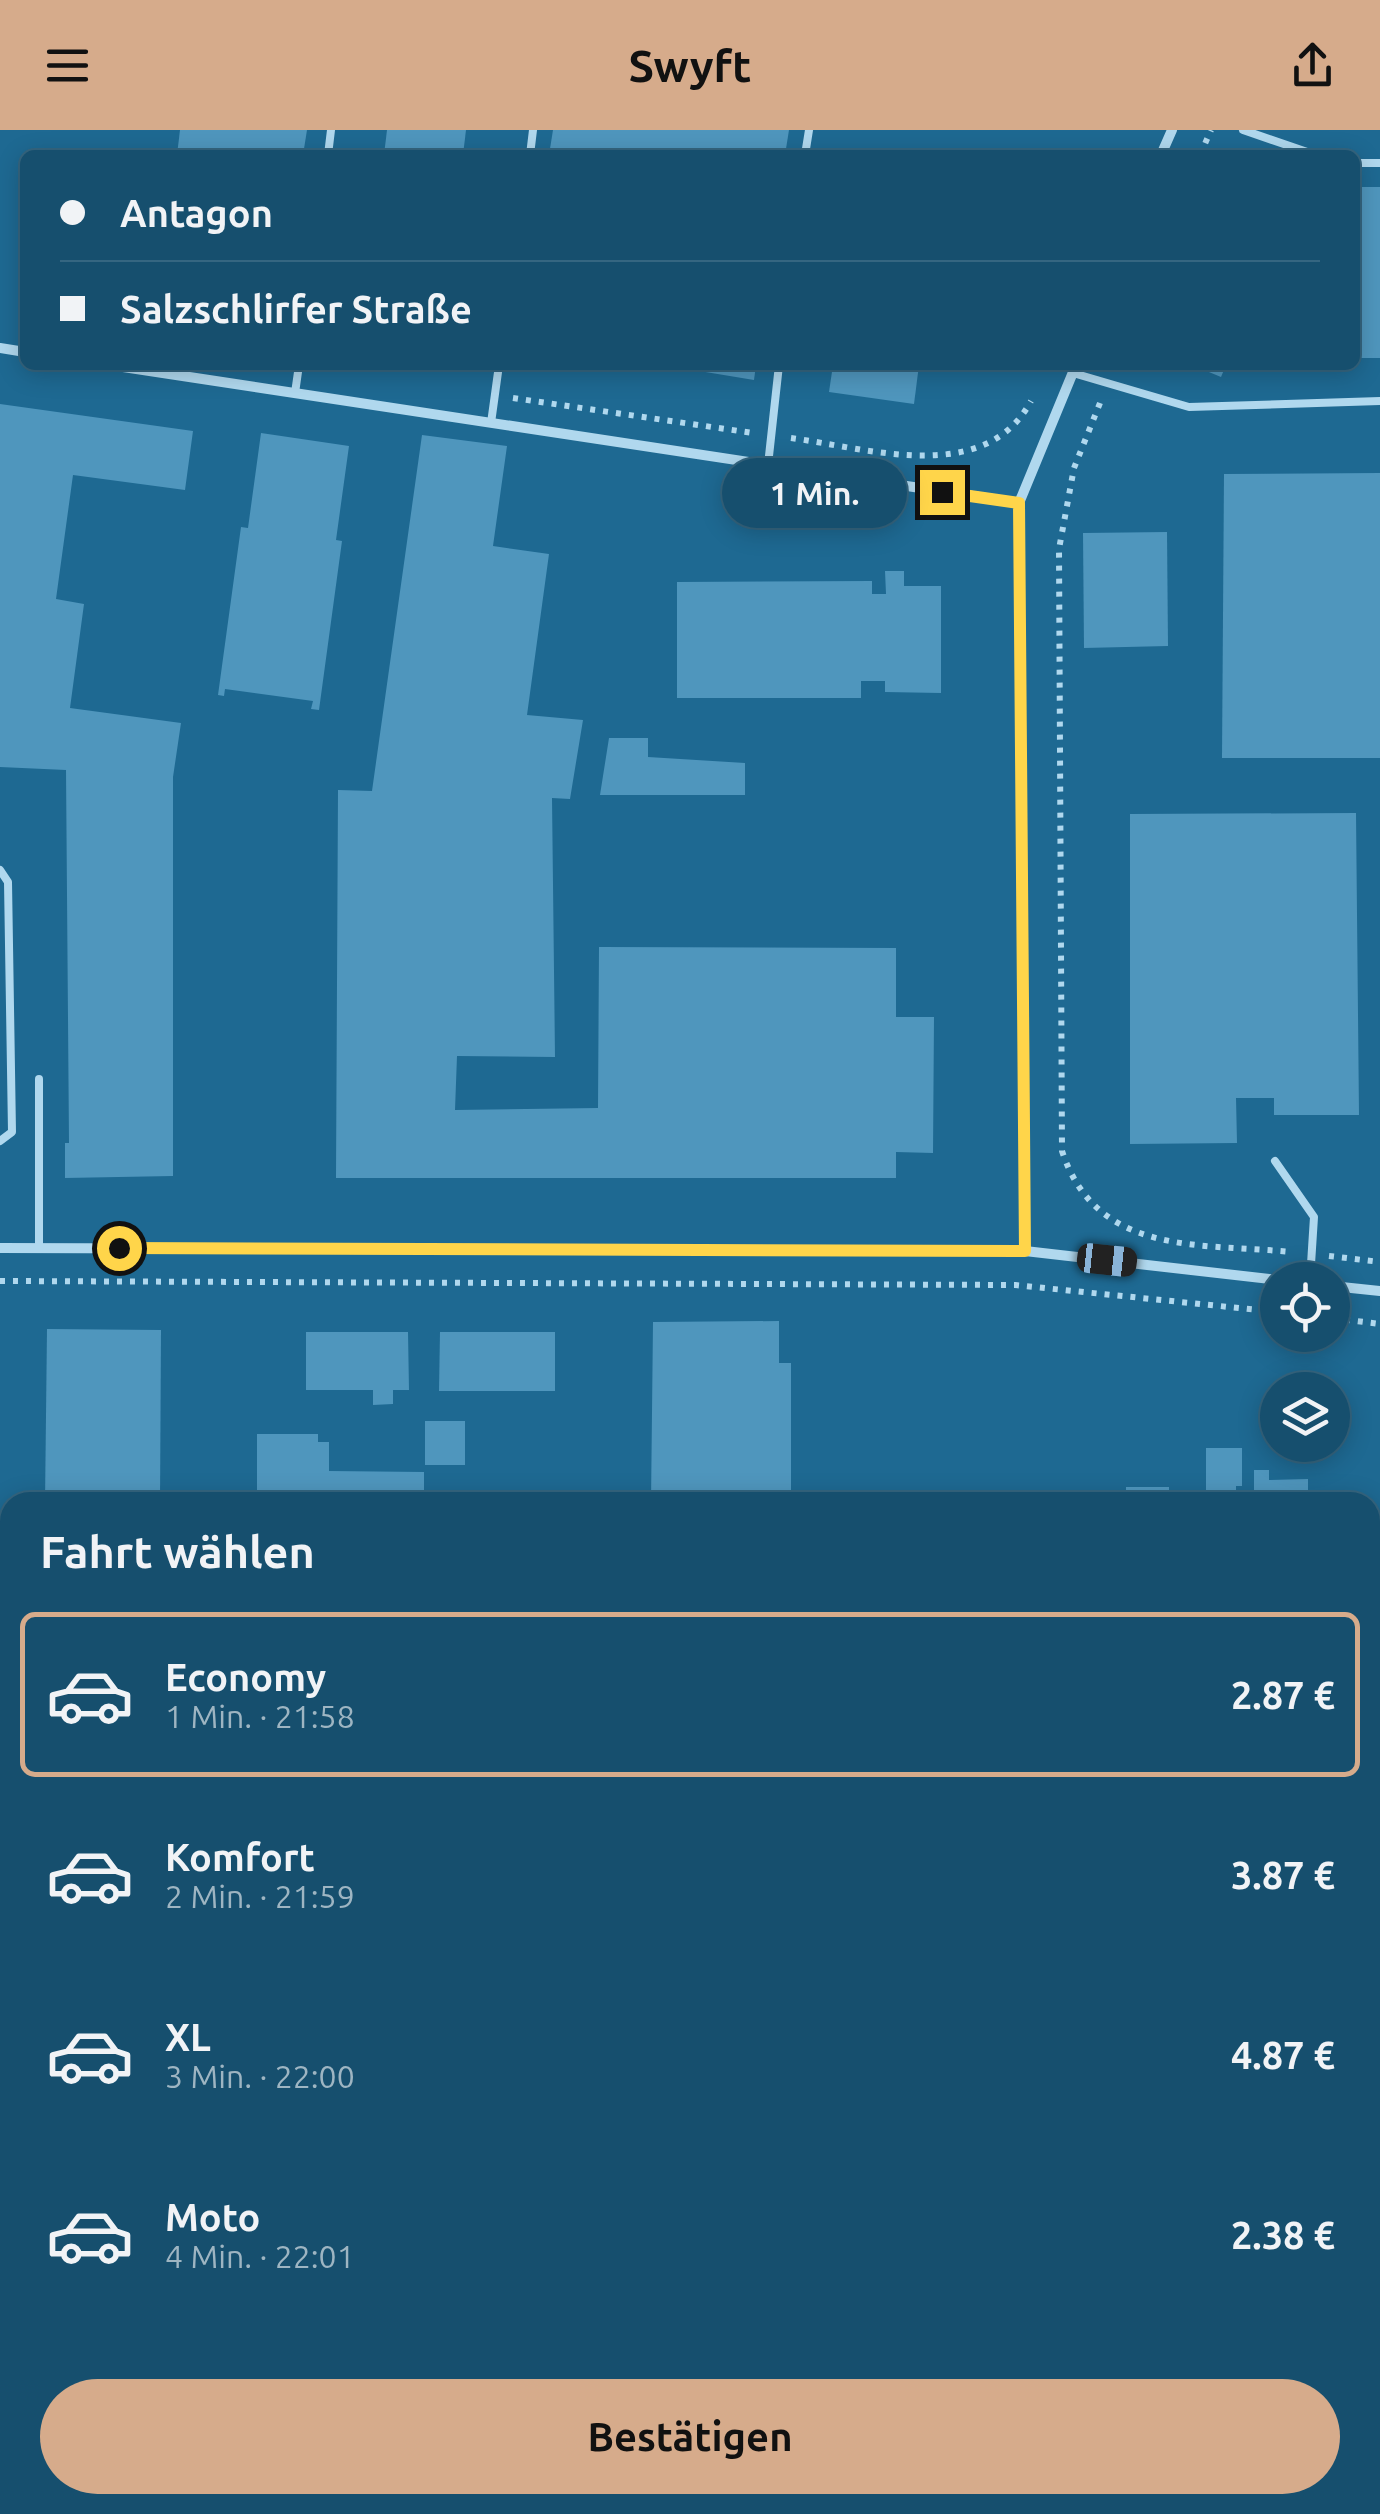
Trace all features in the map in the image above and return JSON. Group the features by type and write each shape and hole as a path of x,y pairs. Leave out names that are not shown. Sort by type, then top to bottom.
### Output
{"street":[{"path":"143,370 1019,503"},
{"path":"1025,1251 1019,503 1075,370"},
{"path":"0,1248 1025,1251 1260,1278"},
{"path":"1350,1288 1380,1291"}],"lane":[{"path":"1243,130 1301,150"},
{"path":"295,393 298,370"},
{"path":"492,423 498,370"},
{"path":"768,465 778,370"},
{"path":"1077,370 1107,385 1190,407 1380,402"},
{"path":"0,870 8,882 12,1132 0,1141"},
{"path":"39,1079 40,1248"},
{"path":"1275,1161 1314,1216 1311,1262"}],"path":[{"path":"1107,385 1074,468 1059,549 1062,1151 1076,1187 1096,1210 1135,1234 1380,1262"},
{"path":"494,395 770,435 952,456 987,444 1010,429 1036,391"},
{"path":"0,1281 1015,1285 1260,1310"},
{"path":"1350,1320 1380,1324"}],"building":[{"path":"180,130 307,130 304,150 178,150"},
{"path":"387,130 466,130 464,150 385,150"},
{"path":"553,130 789,130 786,150 550,150"},
{"path":"1360,187 1380,187 1380,358 1360,358"},
{"path":"693,370 755,370 754,380"},
{"path":"832,370 918,370 914,404 829,392"},
{"path":"1204,370 1224,370 1221,377"},
{"path":"0,404 193,431 185,490 73,475 56,599 84,604 70,708 181,723 173,777 173,1176 65,1178 65,1143 69,1143 66,770 0,767"},
{"path":"261,433 349,446 336,540 342,541 319,710 311,709 313,701 225,689 224,696 218,695 241,527 248,528"},
{"path":"422,435 507,446 493,546 549,554 527,715 583,720 570,799 552,798 555,1057 457,1056 455,1110 598,1108 599,947 896,948 896,1017 934,1017 933,1153 896,1152 896,1178 336,1178 338,790 372,791"},
{"path":"1380,473 1380,758 1222,758 1224,474"},
{"path":"1167,532 1168,646 1084,648 1083,533"},
{"path":"885,571 904,571 904,586 941,586 941,693 885,692 885,681 861,681 861,698 677,698 677,582 872,581 872,594 886,594"},
{"path":"609,738 648,738 648,757 745,763 745,795 600,795"},
{"path":"1356,813 1359,1115 1274,1115 1274,1098 1236,1098 1237,1143 1130,1144 1130,814"},
{"path":"779,1321 779,1363 791,1363 791,1492 651,1492 653,1322"},
{"path":"47,1329 161,1330 160,1492 45,1492"},
{"path":"306,1332 408,1332 409,1390 393,1390 393,1404 373,1405 373,1390 306,1390"},
{"path":"440,1332 555,1332 555,1391 439,1391"},
{"path":"425,1421 465,1421 465,1465 425,1465"},
{"path":"257,1434 318,1434 318,1442 329,1442 329,1471 424,1472 424,1492 257,1492"},
{"path":"1206,1448 1242,1448 1242,1486 1236,1486 1236,1492 1206,1490"},
{"path":"1254,1470 1269,1470 1269,1480 1308,1479 1308,1492 1254,1492"},
{"path":"1126,1487 1169,1487 1169,1492 1126,1492"}],"route":[{"path":"119,1248 1025,1251 1019,503 942,492"}]}
